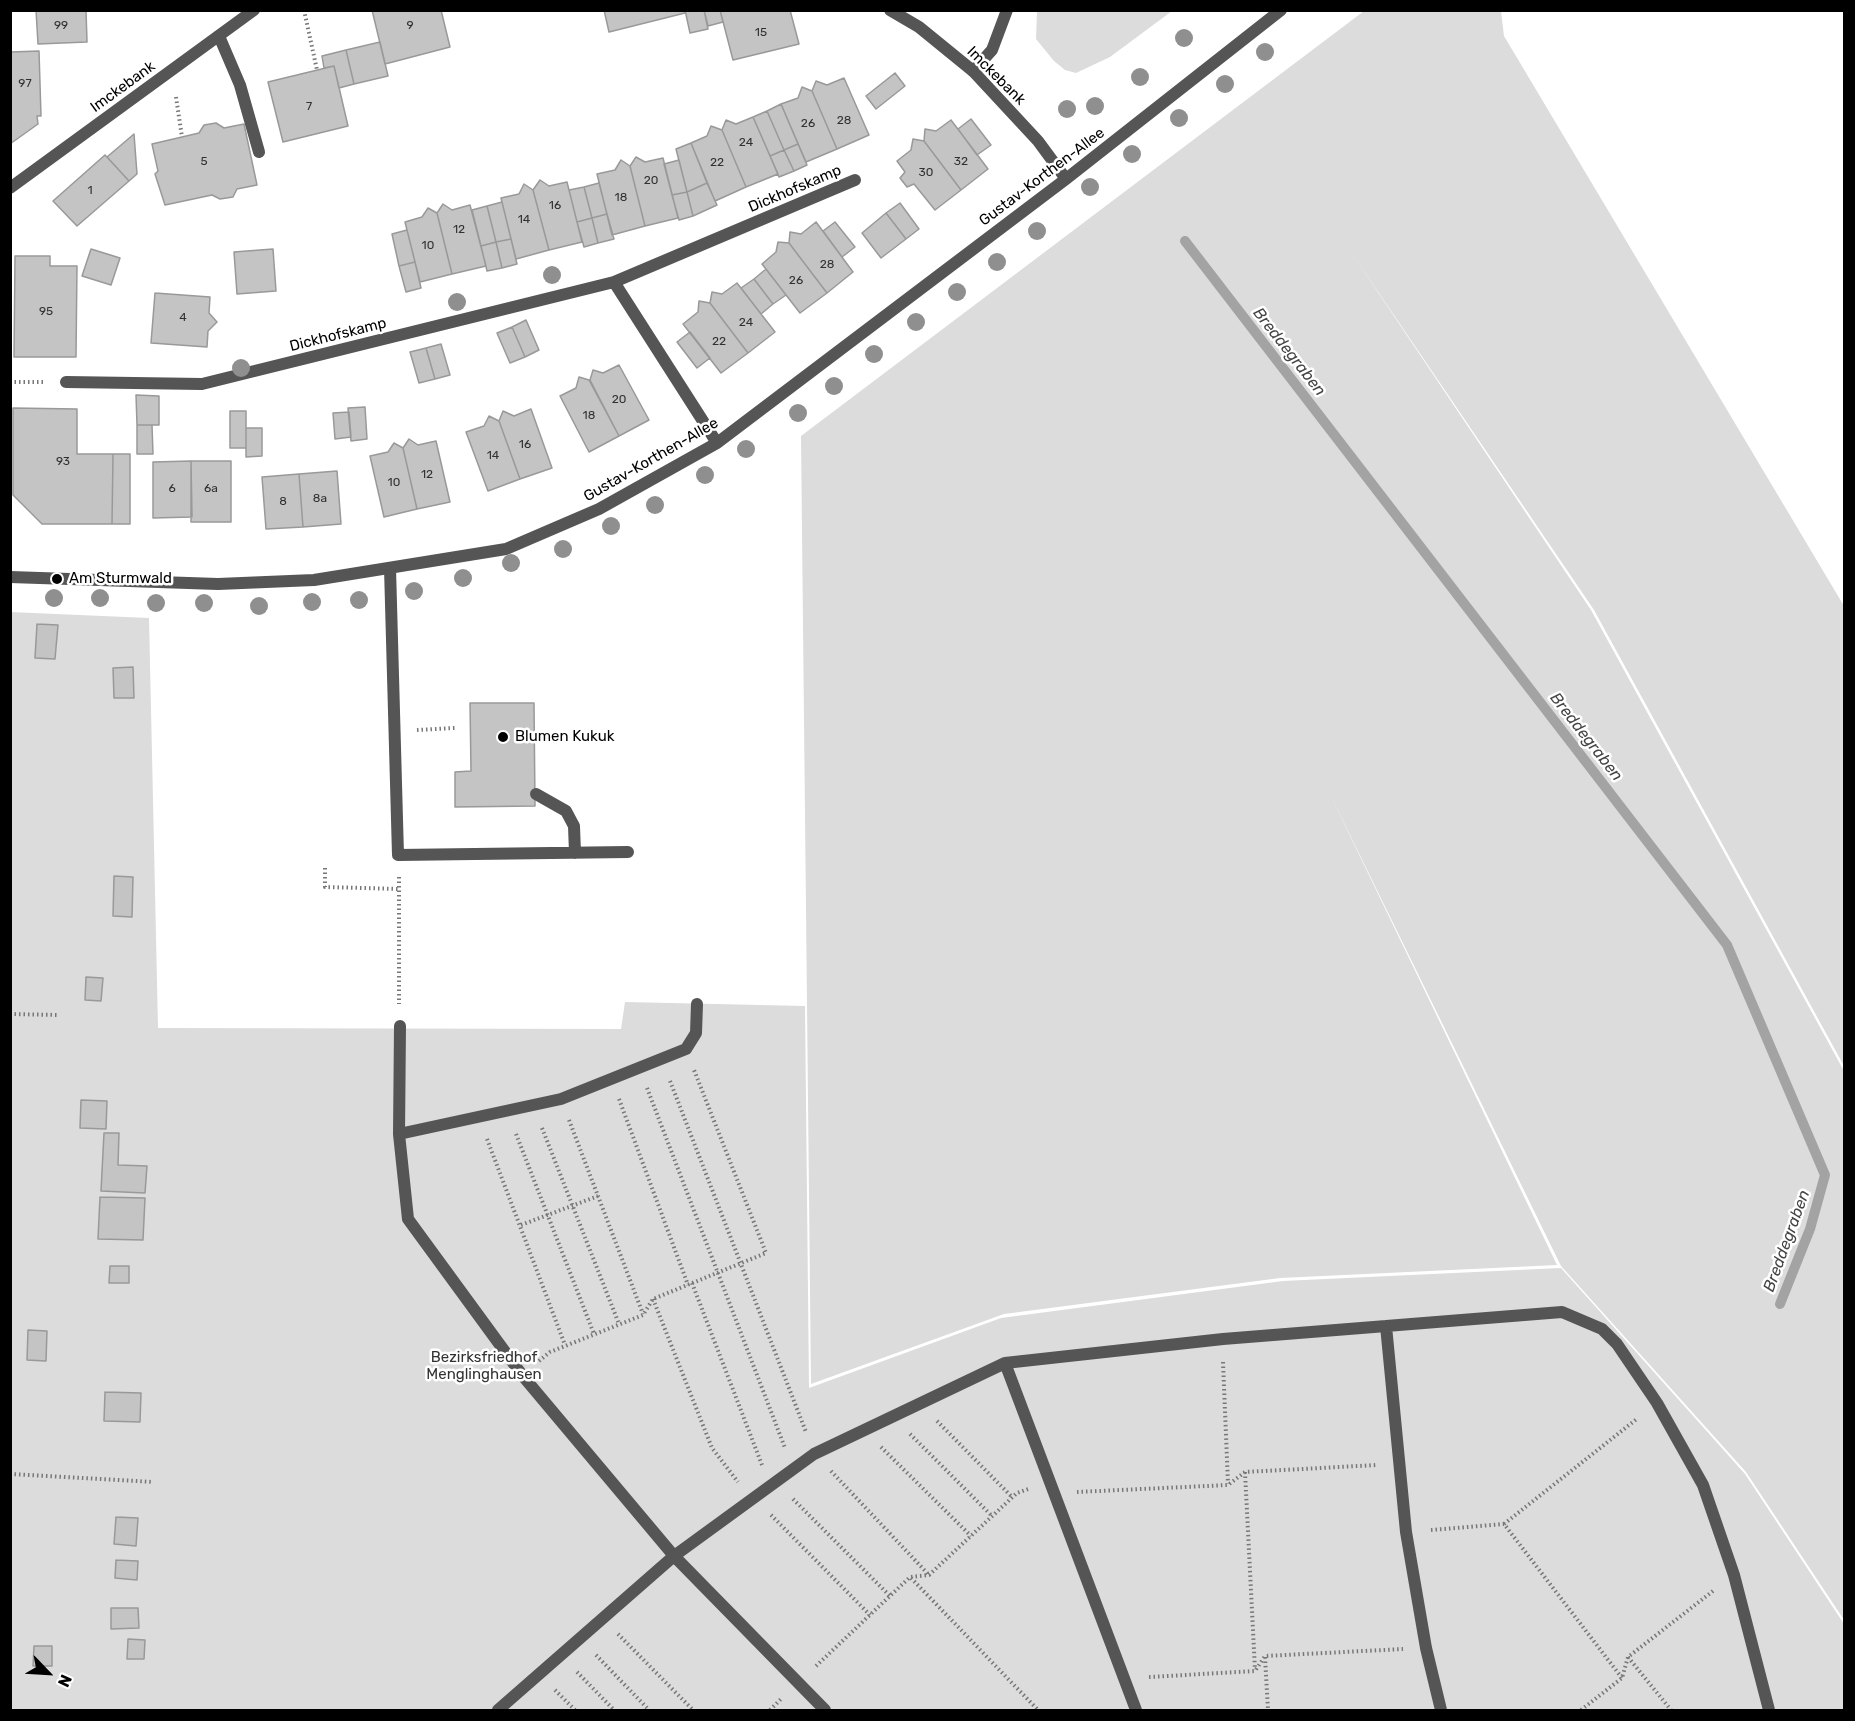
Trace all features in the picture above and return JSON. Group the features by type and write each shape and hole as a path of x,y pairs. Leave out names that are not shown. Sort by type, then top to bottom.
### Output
{"street":[{"name":"Imckebank","path":"10,188 254,10"},
{"name":"Imckebank","path":"890,10 919,27 973,71 1038,141 1065,179"},
{"path":"973,71 992,50 1007,10"},
{"name":"Gustav-Korthen-Allee","path":"10,577 218,584 314,580 506,549 599,509 717,442 1065,179 1281,10"},
{"path":"219,36 240,85 259,152"},
{"name":"Dickhofskamp","path":"66,382 202,384 614,282 855,180"},
{"path":"614,282 717,442"},
{"path":"390,568 398,855 628,852"},
{"path":"536,794 566,811 574,826 575,853"},
{"path":"399,1134 561,1099 686,1049 696,1034 697,1004"},
{"path":"400,1026 399,1134 408,1219 522,1375 674,1556 825,1710"},
{"path":"498,1710 674,1556 814,1454 1005,1363 1223,1339 1562,1312 1602,1329 1617,1344 1656,1403 1703,1485 1734,1575 1769,1710"},
{"path":"1386,1326 1406,1532 1426,1648 1441,1710"},
{"path":"1005,1363 1136,1710"}],"path":[{"path":"304,10 317,70"},
{"path":"172,70 182,137"},
{"path":"10,382 66,382"},
{"path":"394,731 455,728"},
{"path":"398,855 400,1026"},
{"path":"325,868 325,887 399,889"},
{"path":"10,1014 58,1015"},
{"path":"522,1375 550,1352 643,1315 653,1299 766,1253 686,1049"},
{"path":"662,1059 741,1263"},
{"path":"639,1068 793,1469"},
{"path":"612,1079 690,1284 773,1484 890,1596"},
{"path":"561,1099 643,1315"},
{"path":"533,1105 619,1324"},
{"path":"507,1111 594,1334"},
{"path":"478,1116 565,1345"},
{"path":"521,1226 598,1196"},
{"path":"653,1299 712,1448 752,1499 870,1615"},
{"path":"1223,1339 1228,1485"},
{"path":"1406,1532 1504,1524 1656,1403"},
{"path":"920,1404 1012,1497"},
{"path":"893,1416 992,1516"},
{"path":"864,1430 971,1536"},
{"path":"798,1683 910,1577 929,1575 1017,1493 1052,1487 1228,1485 1245,1472 1399,1463"},
{"path":"1245,1472 1255,1671"},
{"path":"10,1474 153,1482"},
{"path":"1504,1524 1623,1678"},
{"path":"1581,1710 1623,1678 1628,1657 1734,1575"},
{"path":"910,1577 1038,1710"},
{"path":"603,1618 693,1710"},
{"path":"580,1638 649,1710"},
{"path":"1265,1656 1426,1648"},
{"path":"561,1655 614,1710"},
{"path":"1255,1671 1265,1656"},
{"path":"1265,1656 1268,1710"},
{"path":"1628,1657 1671,1710"},
{"path":"1124,1678 1255,1671"}],"green space":[{"path":"1037,10 1172,11 1110,57 1076,73 1065,70 1054,61 1036,39"},
{"path":"1364,11 1501,11 1504,36 1844,606 1844,1066 1594,610 1349,249 1591,610 1844,1071 1844,1620 1746,1472 1561,1266 1326,786 1557,1265 1280,1278 1004,1314 811,1384 801,436"},
{"name":"Bezirksfriedhof Menglinghausen","path":"10,612 149,618 158,1028 621,1029 625,1002 805,1006 809,1388 1001,1318 1283,1281 1561,1268 1745,1474 1844,1624 1844,1710 11,1710"}],"building":[{"path":"36,10 86,10 87,42 38,44"},
{"path":"372,10 441,10 450,47 385,64"},
{"path":"604,10 685,10 685,13 609,32"},
{"path":"685,10 704,10 708,29 690,33"},
{"path":"704,10 720,10 723,22 708,26"},
{"path":"720,10 790,10 799,44 733,60"},
{"path":"380,42 388,76 354,84 346,50"},
{"path":"346,50 354,84 339,88 334,66 324,68 322,56"},
{"path":"39,51 41,116 37,116 38,124 10,144 10,52"},
{"path":"334,66 348,126 283,142 268,82"},
{"path":"895,73 905,86 876,109 866,96"},
{"path":"844,78 869,135 837,149 812,91 816,81 827,85"},
{"path":"802,87 812,91 837,149 806,162 781,104 798,98"},
{"path":"781,104 798,144 784,150 767,111"},
{"path":"767,111 784,150 770,156 753,117"},
{"path":"753,117 778,174 746,187 722,130 726,120 736,124"},
{"path":"971,119 991,145 977,155 958,129"},
{"path":"951,120 988,169 961,190 924,141 925,129 936,131"},
{"path":"216,123 224,128 244,124 257,185 237,189 233,197 220,199 212,195 165,205 155,174 158,171 152,144 199,133 204,125"},
{"path":"711,126 722,130 746,187 715,201 691,143 707,136"},
{"path":"134,134 137,174 129,181 107,157"},
{"path":"913,139 924,141 961,190 935,210 914,184 907,187 900,178 905,172 897,161 911,150"},
{"path":"691,143 707,183 687,192 676,149"},
{"path":"798,144 807,165 794,171 784,150"},
{"path":"784,150 794,171 779,177 770,156"},
{"path":"105,155 129,181 77,226 53,201"},
{"path":"636,157 645,162 663,158 678,218 645,226 630,166"},
{"path":"621,160 630,166 645,226 612,235 597,174 615,170"},
{"path":"679,160 687,192 672,195 664,164"},
{"path":"540,180 549,186 567,182 582,242 549,250 533,190"},
{"path":"599,183 607,214 592,218 584,187"},
{"path":"707,183 717,205 693,216 687,192"},
{"path":"524,184 533,190 549,250 516,259 501,198 519,194"},
{"path":"584,187 592,218 577,222 569,190"},
{"path":"687,192 693,216 679,220 672,195"},
{"path":"502,202 511,239 496,242 487,206"},
{"path":"900,203 919,229 906,239 886,213"},
{"path":"443,204 452,210 470,205 486,266 452,274 437,213"},
{"path":"487,206 496,242 481,246 472,210"},
{"path":"428,208 437,213 452,274 420,282 405,222 422,217"},
{"path":"886,213 906,239 881,258 862,233"},
{"path":"607,214 614,239 598,243 592,218"},
{"path":"592,218 598,243 584,247 577,222"},
{"path":"816,222 853,272 827,293 789,243 790,232 801,234"},
{"path":"835,222 855,247 842,257 823,231"},
{"path":"407,230 415,262 399,266 392,234"},
{"path":"511,239 517,264 502,268 496,242"},
{"path":"496,242 502,268 487,271 481,246"},
{"path":"778,242 789,243 827,293 800,313 762,264 776,252"},
{"path":"91,249 120,258 111,285 82,276"},
{"path":"273,249 276,291 237,294 234,252"},
{"path":"15,256 50,256 50,266 77,266 76,357 14,357"},
{"path":"415,262 421,288 406,292 399,266"},
{"path":"766,269 786,295 773,304 754,279"},
{"path":"754,279 773,304 761,314 741,288"},
{"path":"737,283 775,332 748,353 710,303 712,292 722,294"},
{"path":"155,293 210,297 209,313 217,322 208,331 207,347 151,343"},
{"path":"699,301 710,303 748,353 721,373 683,324 698,312"},
{"path":"526,320 539,350 525,357 512,327"},
{"path":"512,327 525,357 510,363 497,333"},
{"path":"690,332 710,358 697,368 677,342"},
{"path":"441,344 450,375 435,379 426,348"},
{"path":"426,348 435,379 419,383 410,352"},
{"path":"619,365 649,420 619,436 590,380 593,370 603,373"},
{"path":"579,377 589,380 619,436 589,452 560,396 576,388"},
{"path":"136,395 159,396 159,425 137,425"},
{"path":"365,407 367,439 351,441 348,408"},
{"path":"13,408 77,409 77,454 113,454 112,524 42,524 13,495"},
{"path":"531,409 552,468 520,479 499,421 503,411 514,416"},
{"path":"230,411 246,411 246,448 230,448"},
{"path":"349,412 351,437 335,439 333,413"},
{"path":"489,416 499,421 520,479 488,491 466,432 484,426"},
{"path":"137,425 152,425 153,454 137,454"},
{"path":"246,428 262,428 262,456 246,457"},
{"path":"409,439 418,445 436,441 450,502 417,509 403,448"},
{"path":"394,443 403,448 417,509 384,517 370,456 388,452"},
{"path":"113,454 130,454 130,524 112,524"},
{"path":"191,461 192,517 153,518 153,462"},
{"path":"191,461 231,461 231,522 191,522"},
{"path":"337,471 341,524 303,527 299,474"},
{"path":"299,474 303,527 266,529 262,477"},
{"path":"37,624 58,625 55,659 35,658"},
{"path":"133,667 134,698 114,698 113,668"},
{"name":"Blumen Kukuk","path":"470,703 534,703 535,806 455,807 455,772 471,771"},
{"path":"114,876 133,877 132,917 113,916"},
{"path":"86,977 103,978 101,1001 85,1000"},
{"path":"81,1100 107,1101 106,1129 80,1128"},
{"path":"104,1133 119,1133 118,1165 147,1166 145,1193 101,1191"},
{"path":"100,1197 145,1198 143,1240 98,1239"},
{"path":"110,1266 129,1266 129,1283 109,1283"},
{"path":"28,1330 47,1331 46,1361 27,1360"},
{"path":"105,1392 141,1393 140,1422 104,1421"},
{"path":"116,1517 138,1518 136,1546 114,1544"},
{"path":"116,1560 138,1561 137,1580 115,1578"},
{"path":"111,1608 138,1608 139,1628 111,1629"},
{"path":"128,1639 145,1640 144,1659 127,1659"},
{"path":"34,1646 52,1646 52,1666 33,1666"}],"waterway":[{"name":"Breddegraben","path":"1185,241 1727,945 1825,1175 1810,1229 1780,1304"}],"place":[{"name":"Am Sturmwald","path":"57,579"},
{"name":"Blumen Kukuk","path":"503,737"}]}
